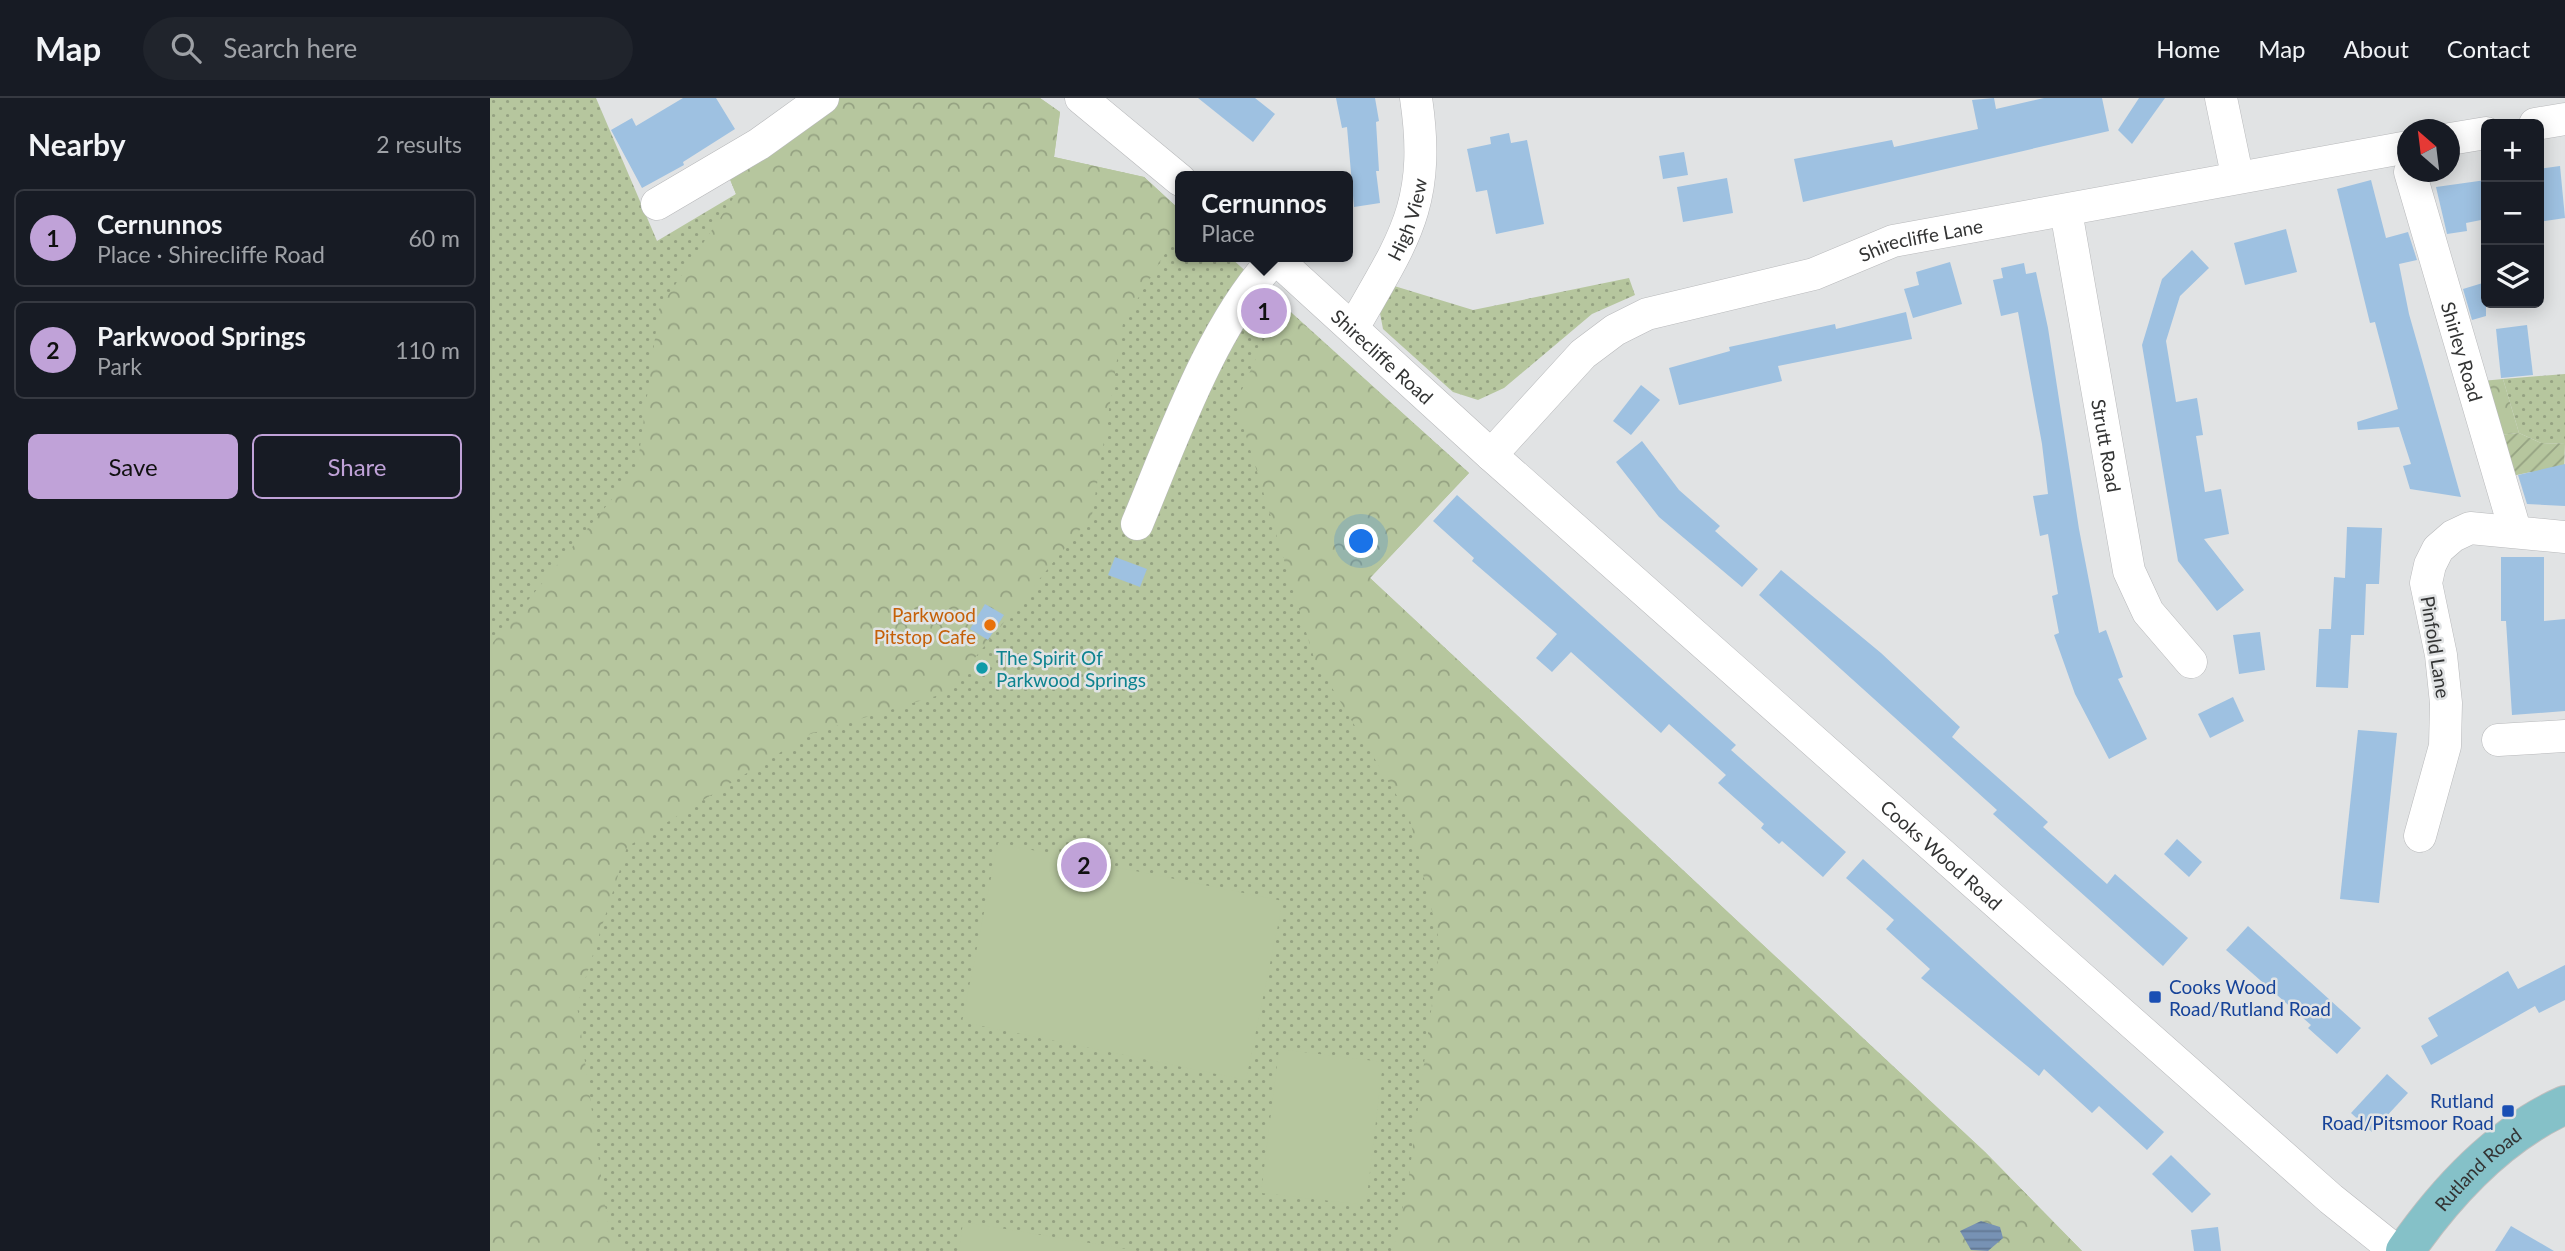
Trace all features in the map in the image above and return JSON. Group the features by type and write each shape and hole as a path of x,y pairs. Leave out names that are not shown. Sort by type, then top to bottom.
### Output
{"main road":[{"name":"Rutland Road","path":"2405,1251 2431,1214 2468,1174 2523,1130 2565,1105"}],"street":[{"path":"657,204 759,144 823,98"},
{"path":"1081,98 1175,176"},
{"name":"High View","path":"1353,328 1404,239 1417,202 1421,177 1416,98"},
{"path":"2221,98 2238,175"},
{"path":"2544,122 2565,119"},
{"path":"2460,137 2481,134"},
{"name":"Shirecliffe Lane","path":"1491,455 1583,354 1615,330 1647,314 1814,274 1893,241 2066,211 2238,175 2397,158"},
{"name":"Shirley Road","path":"2414,182 2515,530"},
{"name":"Strutt Road","path":"2066,211 2129,571 2148,612 2191,662"},
{"path":"1137,524 1186,403 1250,284 1270,262"},
{"name":"Shirecliffe Road","path":"1280,262 1491,455"},
{"name":"Cooks Wood Road","path":"1491,455 2331,1199 2396,1251"},
{"name":"Pinfold Lane","path":"2420,836 2445,746 2446,703 2441,655 2426,583 2430,565 2438,549 2453,536 2470,528 2515,530 2565,537"},
{"path":"2498,740 2565,736"}],"green space":[{"path":"490,98 596,98 657,241 736,194 727,172 1040,98 1060,112 1054,157 1144,177 1175,205 1175,262 1236,262 1469,473 1370,578 1985,1152 2082,1251 490,1251"},
{"path":"837,98 1040,98 1060,112 1054,157 1144,177 1175,205 1175,237 1123,323 1092,515 946,693 810,734 627,847 577,1005 608,1225 623,1251 490,1251 490,646 637,469 659,309 736,194 727,172"},
{"path":"1629,278 1635,295 1592,314 1504,388 1478,400 1453,392 1383,329 1379,308 1391,285 1473,310"},
{"path":"1284,307 1469,473 1370,578 1985,1152 2082,1251 1393,1251 1408,1183 1440,944 1409,816 1314,658 1236,403 1277,311"},
{"path":"2565,374 2565,444 2541,443 2519,433 2503,379"},
{"path":"2503,379 2519,433 2498,435 2482,381"},
{"path":"2519,433 2541,443 2565,444 2564,473 2531,472 2512,476 2498,435"},
{"path":"998,843 1283,901 1246,1080 962,1022"},
{"path":"1279,1049 1383,1062 1366,1205 1261,1193"},
{"path":"963,1222 1138,1251 959,1251"}],"water":[{"path":"1981,1221 2000,1227 2003,1238 1988,1251 1971,1250 1960,1231"}],"building":[{"path":"683,98 716,98 735,129 683,162 684,165 642,188 611,130 632,118 636,126"},
{"path":"1198,98 1255,98 1275,114 1253,142"},
{"path":"1336,98 1375,98 1379,121 1376,122 1379,171 1376,171 1380,203 1354,207 1353,171 1351,171 1347,127 1342,128"},
{"path":"1994,98 1996,109 2044,98 2102,98 2109,131 1803,202 1794,159 1892,140 1894,147 1978,129 1972,100"},
{"path":"2139,98 2165,98 2132,144 2118,130"},
{"path":"1509,133 1511,143 1527,140 1544,224 1496,234 1487,190 1476,192 1467,149 1491,144 1490,137"},
{"path":"1684,152 1688,175 1663,179 1659,156"},
{"path":"2560,166 2565,218 2544,221 2544,168"},
{"path":"1727,178 1733,213 1683,222 1677,187"},
{"path":"2371,180 2386,238 2408,232 2417,260 2399,264 2409,314 2461,497 2410,489 2403,466 2411,464 2399,427 2358,430 2357,422 2398,409 2375,322 2370,323 2337,189"},
{"path":"2481,181 2481,220 2466,223 2467,231 2447,234 2436,187"},
{"path":"2286,229 2297,272 2245,285 2234,243"},
{"path":"2192,250 2209,268 2180,296 2166,341 2176,402 2197,398 2203,435 2196,436 2205,492 2221,489 2229,534 2204,539 2244,590 2217,611 2178,561 2142,345 2162,279"},
{"path":"1950,262 1962,304 1913,318 1904,289 1919,285 1916,272"},
{"path":"2024,263 2026,274 2036,272 2048,328 2079,529 2099,633 2106,630 2123,677 2118,679 2147,739 2109,759 2075,694 2054,635 2059,633 2052,596 2058,594 2048,534 2040,536 2033,496 2048,494 2042,444 2018,312 2001,316 1993,280 2003,278 2001,268"},
{"path":"2481,284 2481,308 2486,308 2486,316 2472,320 2463,289"},
{"path":"1906,312 1912,339 1778,366 1782,381 1679,405 1669,368 1730,351 1729,347 1835,324 1836,329"},
{"path":"2527,325 2533,375 2501,378 2496,329"},
{"path":"1641,385 1660,400 1631,435 1613,421"},
{"path":"1642,441 1679,490 1720,526 1715,531 1758,569 1742,587 1659,517 1616,462"},
{"path":"2565,464 2565,506 2527,504 2518,475"},
{"path":"1457,495 1736,745 1731,750 1846,852 1823,877 1782,841 1779,844 1761,828 1764,824 1718,783 1726,775 1669,724 1661,733 1571,652 1552,672 1536,658 1557,634 1472,561 1474,558 1433,521"},
{"path":"2347,527 2382,528 2379,584 2366,584 2364,635 2351,635 2348,688 2316,687 2319,629 2331,629 2334,577 2345,578"},
{"path":"1115,557 1147,569 1140,587 1108,575"},
{"path":"2501,557 2544,557 2544,621 2565,619 2565,711 2512,715 2506,621 2501,621"},
{"path":"1781,570 1881,653 1960,727 1952,737 2048,822 2043,827 2107,884 2115,874 2188,938 2163,966 1993,814 1997,810 1759,595"},
{"path":"985,604 1004,615 988,640 970,629"},
{"path":"2260,632 2265,670 2239,674 2233,635"},
{"path":"2233,697 2244,721 2210,738 2198,714"},
{"path":"2358,730 2397,733 2379,903 2340,899"},
{"path":"2177,839 2202,862 2189,877 2164,854"},
{"path":"1863,859 2164,1132 2147,1150 2099,1106 2092,1113 2044,1069 2039,1076 1921,978 1930,969 1886,929 1894,920 1846,878"},
{"path":"2248,926 2361,1028 2337,1054 2308,1028 2311,1025 2226,950"},
{"path":"2565,965 2565,1000 2539,1013 2535,1006 2431,1065 2421,1046 2438,1036 2428,1018 2508,971 2518,989"},
{"path":"2387,1074 2408,1093 2372,1132 2351,1113"},
{"path":"2171,1155 2211,1194 2192,1213 2152,1174"},
{"path":"2511,1226 2554,1251 2495,1251"},
{"path":"2218,1227 2221,1251 2194,1251 2191,1230"}],"place":[{"name":"Cernunnos","path":"1264,311"},
{"name":"Parkwood Pitstop Cafe","path":"990,625"},
{"name":"The Spirit Of Parkwood Springs","path":"982,668"},
{"name":"Parkwood Springs","path":"1084,865"},
{"name":"Cooks Wood Road/Rutland Road","path":"2155,997"},
{"name":"Rutland Road/Pitsmoor Road","path":"2508,1111"}]}
